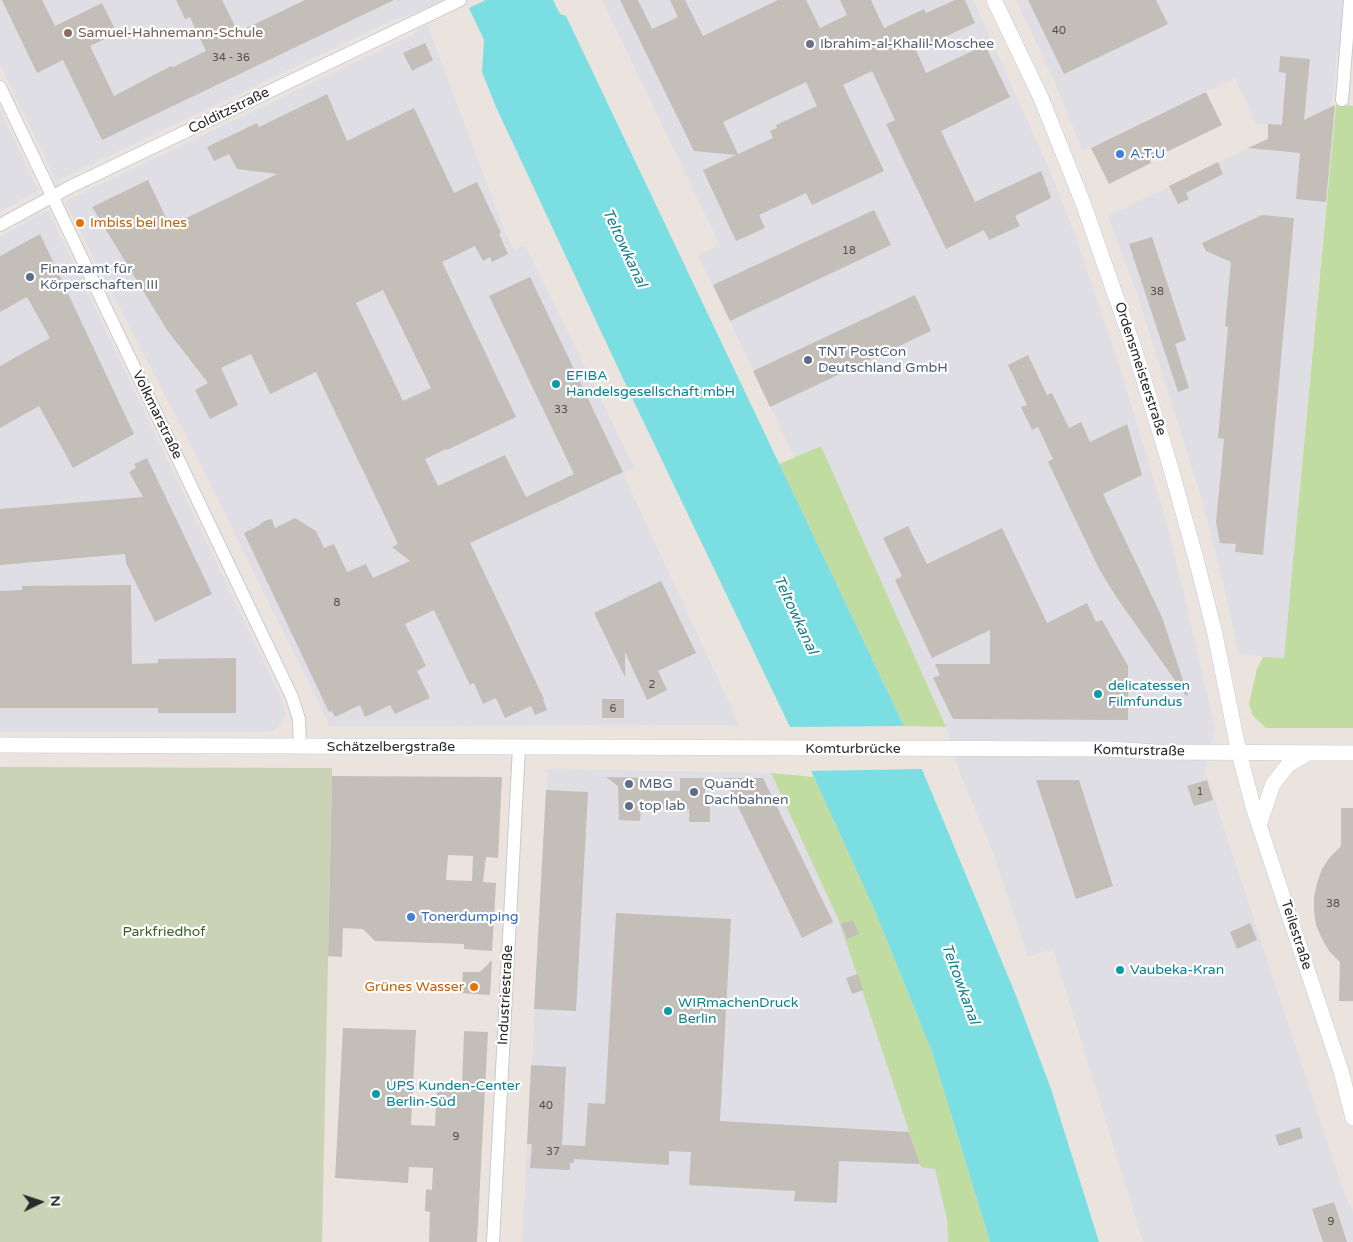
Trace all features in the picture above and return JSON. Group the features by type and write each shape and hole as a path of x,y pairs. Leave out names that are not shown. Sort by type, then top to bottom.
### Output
{"street":[{"name":"Colditzstraße","path":"0,224 52,196 460,0"},
{"name":"Ordensmeisterstraße","path":"994,0 1040,98 1083,203 1135,352 1169,462 1196,559 1219,655 1239,753"},
{"path":"1342,100 1350,0"},
{"name":"Volkmarstraße","path":"0,86 292,698 299,719 300,746"},
{"name":"Schätzelbergstraße","path":"0,745 782,749"},
{"name":"Industriestraße","path":"494,1242 519,748"},
{"name":"Komturbrücke","path":"782,749 925,749"},
{"name":"Komturstraße","path":"925,749 1111,749 1153,752 1353,753"},
{"name":"Teilestraße","path":"1239,753 1258,825 1347,1070 1353,1118"},
{"path":"1258,825 1273,784 1288,765 1306,754"}],"shaded area":[{"path":"0,0 443,0 415,13 393,20 56,181 0,64"},
{"path":"602,0 973,0 1048,167 1075,235 1121,372 1168,527 1215,728 1205,771 1329,1148 1346,1198 1353,1210 1353,1242 1143,1242 1053,949 1028,957 991,847 959,771 946,727 821,446 795,458 698,255 720,245"},
{"path":"1016,0 1345,0 1341,52 1337,52 1332,101 1332,106 1335,105 1284,659 1239,654 1220,569 1200,493 1138,296 1108,216 1268,139 1268,125 1256,123 1235,78 1083,151 1054,80"},
{"path":"427,24 505,232 514,250 525,245 635,469 623,474 738,722 738,727 722,725 330,726 191,445 66,204 68,200 412,35"},
{"path":"0,109 38,190 0,212"},
{"path":"46,211 49,212 283,702 285,716 280,725 273,731 0,732 0,237"},
{"path":"548,769 771,773 839,921 935,1168 947,1219 948,1242 522,1242"}],"green space":[{"path":"1336,105 1353,106 1353,728 1266,728 1253,716 1249,704 1257,669 1263,657 1284,658"},
{"path":"821,446 946,727 904,726 779,464"},
{"name":"Parkfriedhof","path":"0,767 332,768 322,1242 0,1242"},
{"path":"771,773 814,777 875,911 932,1052 990,1242 948,1242 947,1219 935,1169 921,1167 839,921"}],"water":[{"name":"Teltowkanal","path":"465,0 553,0 560,14 566,16 904,726 1015,993 1051,1089 1099,1242 990,1242 932,1052 875,911 814,777 634,402 496,107 482,72 484,40"}],"pier":[{"path":"462,0 486,0 467,9"},
{"path":"906,726 924,769 808,771 787,727"}],"building":[{"path":"2,0 42,0 55,26 102,3 117,33 90,46 114,96 171,66 173,67 206,51 190,17 185,19 176,0 222,0 238,32 305,0 394,0 102,140 63,60 37,73"},
{"path":"620,0 638,0 652,29 678,17 670,0 685,0 703,36 778,0 806,0 820,28 847,15 840,0 871,0 884,28 924,9 926,13 955,0 965,0 975,23 916,50 926,73 985,45 1010,97 941,131 975,202 1041,171 1051,198 1015,216 1020,226 989,240 984,230 946,249 886,124 895,120 872,71 843,85 884,171 812,205 806,193 759,215 765,228 736,241 703,170 736,155 694,151","holes":["806,82 817,106 776,125 777,128 770,131 773,138 738,154 723,122"]},
{"path":"1028,0 1156,0 1168,24 1064,74"},
{"path":"425,43 433,60 412,71 403,53"},
{"path":"1280,56 1310,59 1304,120 1335,105 1326,202 1296,199 1300,153 1248,148 1268,139 1268,124 1282,125 1286,73 1279,72"},
{"path":"1206,92 1222,125 1150,160 1151,163 1109,184 1091,148"},
{"path":"327,94 347,141 414,108 454,193 477,182 501,233 499,234 508,254 492,262 490,257 483,261 475,246 442,262 516,417 425,459 438,486 505,455 526,497 574,474 489,296 530,277 623,472 470,543 544,699 547,710 535,715 531,706 505,718 496,698 483,704 474,683 470,685 434,610 405,624 426,666 417,671 430,698 395,714 390,705 365,717 360,705 335,717 332,711 329,712 244,533 264,521 272,519 275,528 295,518 316,531 324,548 334,544 347,572 366,564 373,578 410,561 392,547 398,544 316,372 270,394 251,354 221,368 238,405 210,419 195,390 208,383 167,330 92,207 148,180 170,226 277,174 237,169 229,154 214,161 207,147 257,123 259,127","holes":["383,290 431,388 403,401 356,303"]},
{"path":"1218,162 1223,174 1186,193 1189,199 1178,204 1169,186"},
{"path":"874,210 891,245 730,321 713,285"},
{"path":"1262,215 1294,218 1263,555 1235,552 1236,544 1220,543 1216,522 1224,439 1218,438 1228,327 1225,326 1231,262 1206,251 1202,243"},
{"path":"40,234 134,434 73,468 39,406 0,428 0,366 50,338 27,297 0,312 0,256"},
{"path":"1152,237 1186,340 1175,344 1189,388 1178,392 1129,244"},
{"path":"915,295 931,331 770,407 753,371"},
{"path":"1028,355 1047,395 1052,393 1069,428 1081,422 1090,442 1127,424 1142,475 1103,494 1162,617 1188,695 1186,696 1117,598 1099,569 1048,462 1053,459 1038,427 1032,430 1021,407 1027,405 1008,365"},
{"path":"147,458 212,594 155,622 126,563 125,554 0,565 0,509 143,497 129,472 136,468 134,464"},
{"path":"908,526 927,564 1002,528 1047,623 1087,603 1096,622 1102,620 1128,666 1128,720 953,719 933,678 940,675 935,664 990,664 990,630 932,658 895,580 902,576 883,538"},
{"path":"661,581 696,653 658,671 667,690 647,700 625,652 625,677 594,613"},
{"path":"131,585 132,664 158,663 158,659 236,658 236,713 158,713 158,708 0,708 0,591 22,590 22,586"},
{"path":"602,699 624,699 624,718 602,718"},
{"name":"Tonerdumping","path":"332,776 502,777 498,858 486,857 483,882 496,883 492,951 464,949 464,944 375,941 363,929 343,928 342,957 328,956","holes":["448,855 473,856 472,881 446,880"]},
{"path":"606,777 650,778 650,791 680,791 680,778 705,778 705,807 710,800 710,822 689,822 689,809 641,808 640,821 619,820 618,786"},
{"path":"724,778 763,778 833,922 802,938"},
{"path":"1036,780 1079,780 1113,886 1076,899"},
{"path":"1207,780 1213,800 1194,806 1187,786"},
{"path":"546,790 588,792 576,1011 534,1009"},
{"path":"1341,808 1353,808 1353,1001 1339,1001 1340,962 1329,951 1322,939 1316,925 1314,911 1314,897 1322,869 1341,846"},
{"name":"WIRmachenDruck Berlin","path":"616,913 731,919 720,1121 909,1132 920,1164 839,1161 837,1203 794,1201 795,1191 689,1185 691,1152 669,1151 669,1165 574,1159 574,1163 570,1163 570,1170 530,1168 532,1144 527,1144 531,1065 566,1067 562,1145 585,1146 588,1103 605,1104"},
{"path":"853,920 859,934 847,939 841,924"},
{"path":"1250,923 1257,940 1237,949 1230,932"},
{"path":"492,960 490,995 461,993 463,972 480,972"},
{"path":"858,974 863,990 852,994 846,978"},
{"path":"343,1028 416,1030 411,1125 435,1126 437,1083 462,1084 464,1031 488,1032 477,1242 429,1242 430,1212 425,1211 426,1189 432,1190 433,1168 409,1167 408,1183 335,1178"},
{"path":"1300,1127 1303,1138 1279,1146 1275,1135"},
{"path":"1334,1202 1347,1242 1323,1242 1312,1209"}],"place":[{"name":"Samuel-Hahnemann-Schule","path":"68,33"},
{"name":"Ibrahim-al-Khalil-Moschee","path":"810,44"},
{"name":"A.T.U","path":"1120,154"},
{"name":"Imbiss bei Ines","path":"80,223"},
{"name":"Finanzamt für Körperschaften III","path":"30,277"},
{"name":"TNT PostCon Deutschland GmbH","path":"808,360"},
{"name":"EFIBA Handelsgesellschaft mbH","path":"556,384"},
{"name":"delicatessen Filmfundus","path":"1098,694"},
{"name":"MBG","path":"629,784"},
{"name":"Quandt Dachbahnen","path":"694,792"},
{"name":"top lab","path":"629,806"},
{"name":"Tonerdumping","path":"411,917"},
{"name":"Vaubeka-Kran","path":"1120,970"},
{"name":"Grünes Wasser","path":"474,987"},
{"name":"WIRmachenDruck Berlin","path":"668,1011"},
{"name":"UPS Kunden-Center Berlin-Süd","path":"376,1094"}]}
